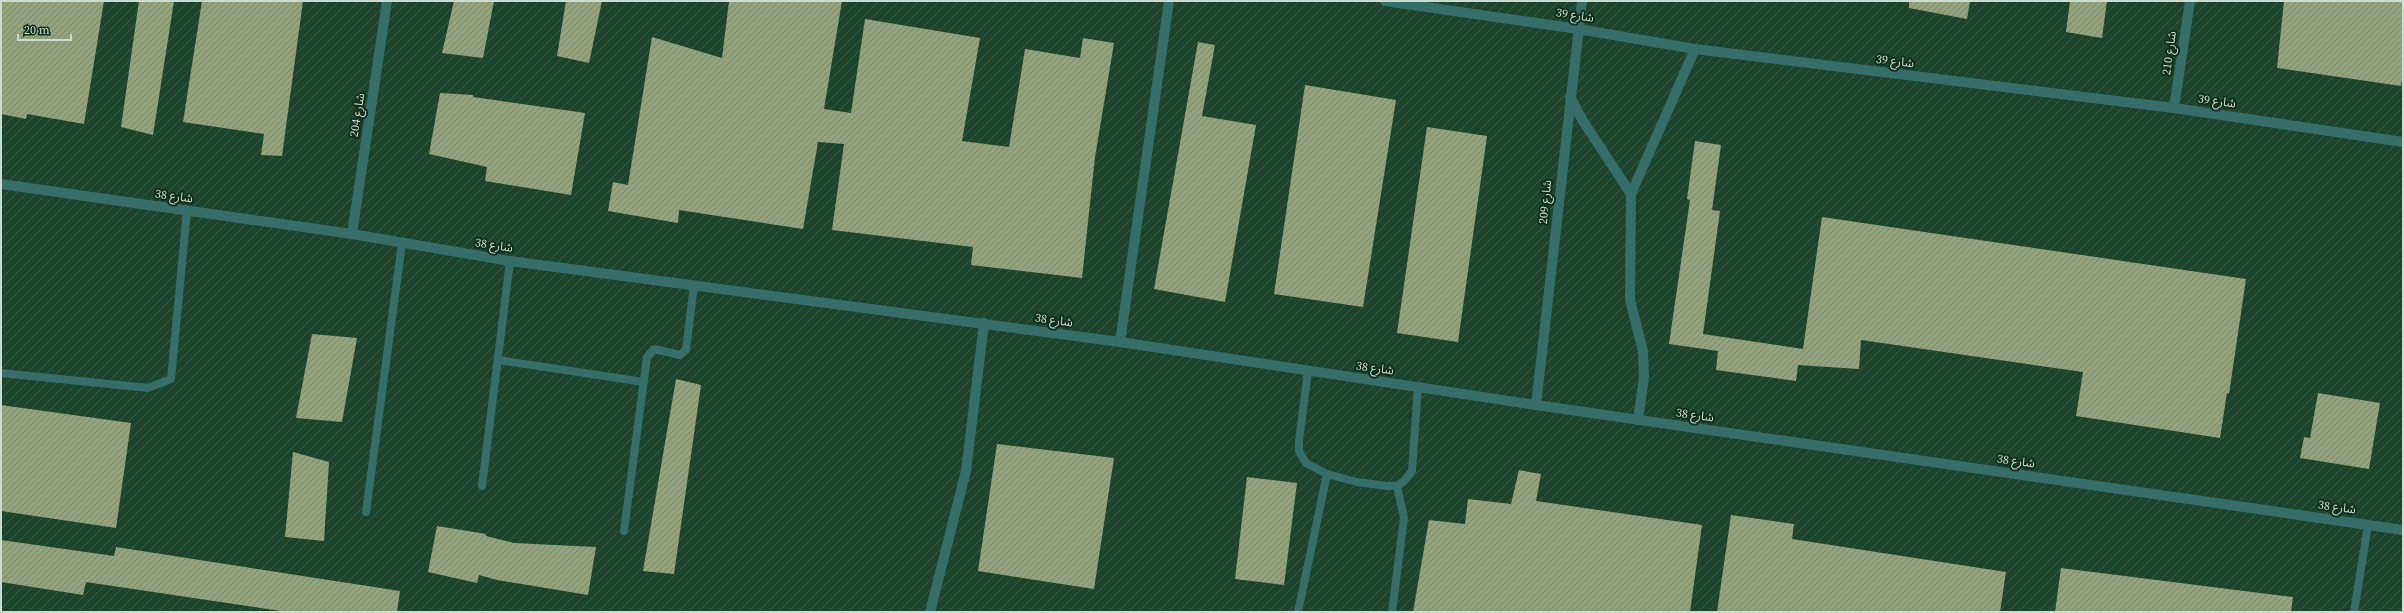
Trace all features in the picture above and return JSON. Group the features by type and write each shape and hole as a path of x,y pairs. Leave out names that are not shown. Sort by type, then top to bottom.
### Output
{"street":[{"name":"شارع 204","path":"352,234 387,1"},
{"path":"1120,342 1169,1"},
{"name":"شارع 39","path":"1385,1 1578,29 1695,49 2174,108 2403,142"},
{"name":"شارع 209","path":"1536,405 1582,1"},
{"name":"شارع 210","path":"2174,108 2190,1"},
{"path":"1638,420 1644,377 1643,351 1630,300 1631,194 1695,49"},
{"path":"1570,97 1583,121 1631,194"},
{"name":"شارع 38","path":"1,184 352,234 510,261 1120,342 1638,420 2403,530"},
{"path":"930,612 966,471 984,323"}],"lane":[{"path":"1,373 148,388 171,379 187,211"},
{"path":"366,512 402,243"},
{"path":"482,486 510,261"},
{"path":"624,531 647,357 654,349 680,355 686,350 694,285"},
{"path":"498,360 644,382"},
{"path":"1308,371 1299,451 1306,463 1327,474 1357,482 1397,486 1404,481 1412,471 1415,451 1418,387"},
{"path":"1298,612 1327,474"},
{"path":"1392,612 1404,518 1397,486"},
{"path":"2354,612 2368,525"}],"shaded area":[{"path":"1,1 2403,1 2403,612 1,612"}],"building":[{"path":"1,1 104,1 84,124 27,114 26,119 1,114"},
{"path":"139,1 174,1 153,135 121,127"},
{"path":"202,1 303,1 282,156 261,155 264,134 183,122"},
{"path":"454,1 494,1 483,58 442,53"},
{"path":"566,1 602,1 589,63 557,56"},
{"path":"729,1 842,1 824,109 851,113 865,19 980,38 962,141 1009,147 1025,49 1080,58 1083,38 1114,43 1095,157 1082,278 971,265 973,247 832,230 844,144 818,142 803,229 679,210 678,223 608,211 613,182 628,185 652,37 722,58"},
{"path":"1909,1 1970,1 1967,19 1909,8"},
{"path":"2070,1 2107,1 2102,38 2066,32"},
{"path":"2284,1 2403,1 2403,74 2401,86 2277,68"},
{"path":"1198,42 1215,45 1202,116 1256,125 1225,302 1154,289"},
{"path":"1305,85 1396,100 1363,307 1274,294"},
{"path":"440,93 473,95 473,97 585,113 571,195 485,181 487,167 429,154"},
{"path":"1427,127 1487,136 1458,342 1397,333"},
{"path":"1695,141 1721,145 1712,210 1720,211 1703,334 1803,349 1822,217 2246,279 2229,394 2227,393 2220,438 2076,416 2083,372 1861,340 1859,369 1798,365 1796,381 1716,370 1718,351 1669,344 1690,200 1687,199"},
{"path":"312,334 357,338 342,422 296,418"},
{"path":"676,379 701,385 674,574 643,571"},
{"path":"2318,393 2380,403 2369,469 2300,458 2304,437 2310,438"},
{"path":"1,405 131,423 116,528 1,511"},
{"path":"997,444 1114,458 1094,589 978,571"},
{"path":"293,452 329,462 324,541 285,537"},
{"path":"1519,470 1541,474 1536,501 1702,525 1690,612 1413,612 1429,520 1465,524 1468,499 1511,504"},
{"path":"1247,477 1297,483 1284,585 1235,579"},
{"path":"1731,515 1794,524 1792,539 2006,572 2000,612 1717,612"},
{"path":"437,526 486,534 486,536 514,543 596,547 588,595 497,580 479,575 477,583 428,572"},
{"path":"1,540 114,556 116,547 400,591 397,612 287,612 86,582 83,595 1,582"},
{"path":"2061,568 2293,597 2291,612 2055,612"}]}
